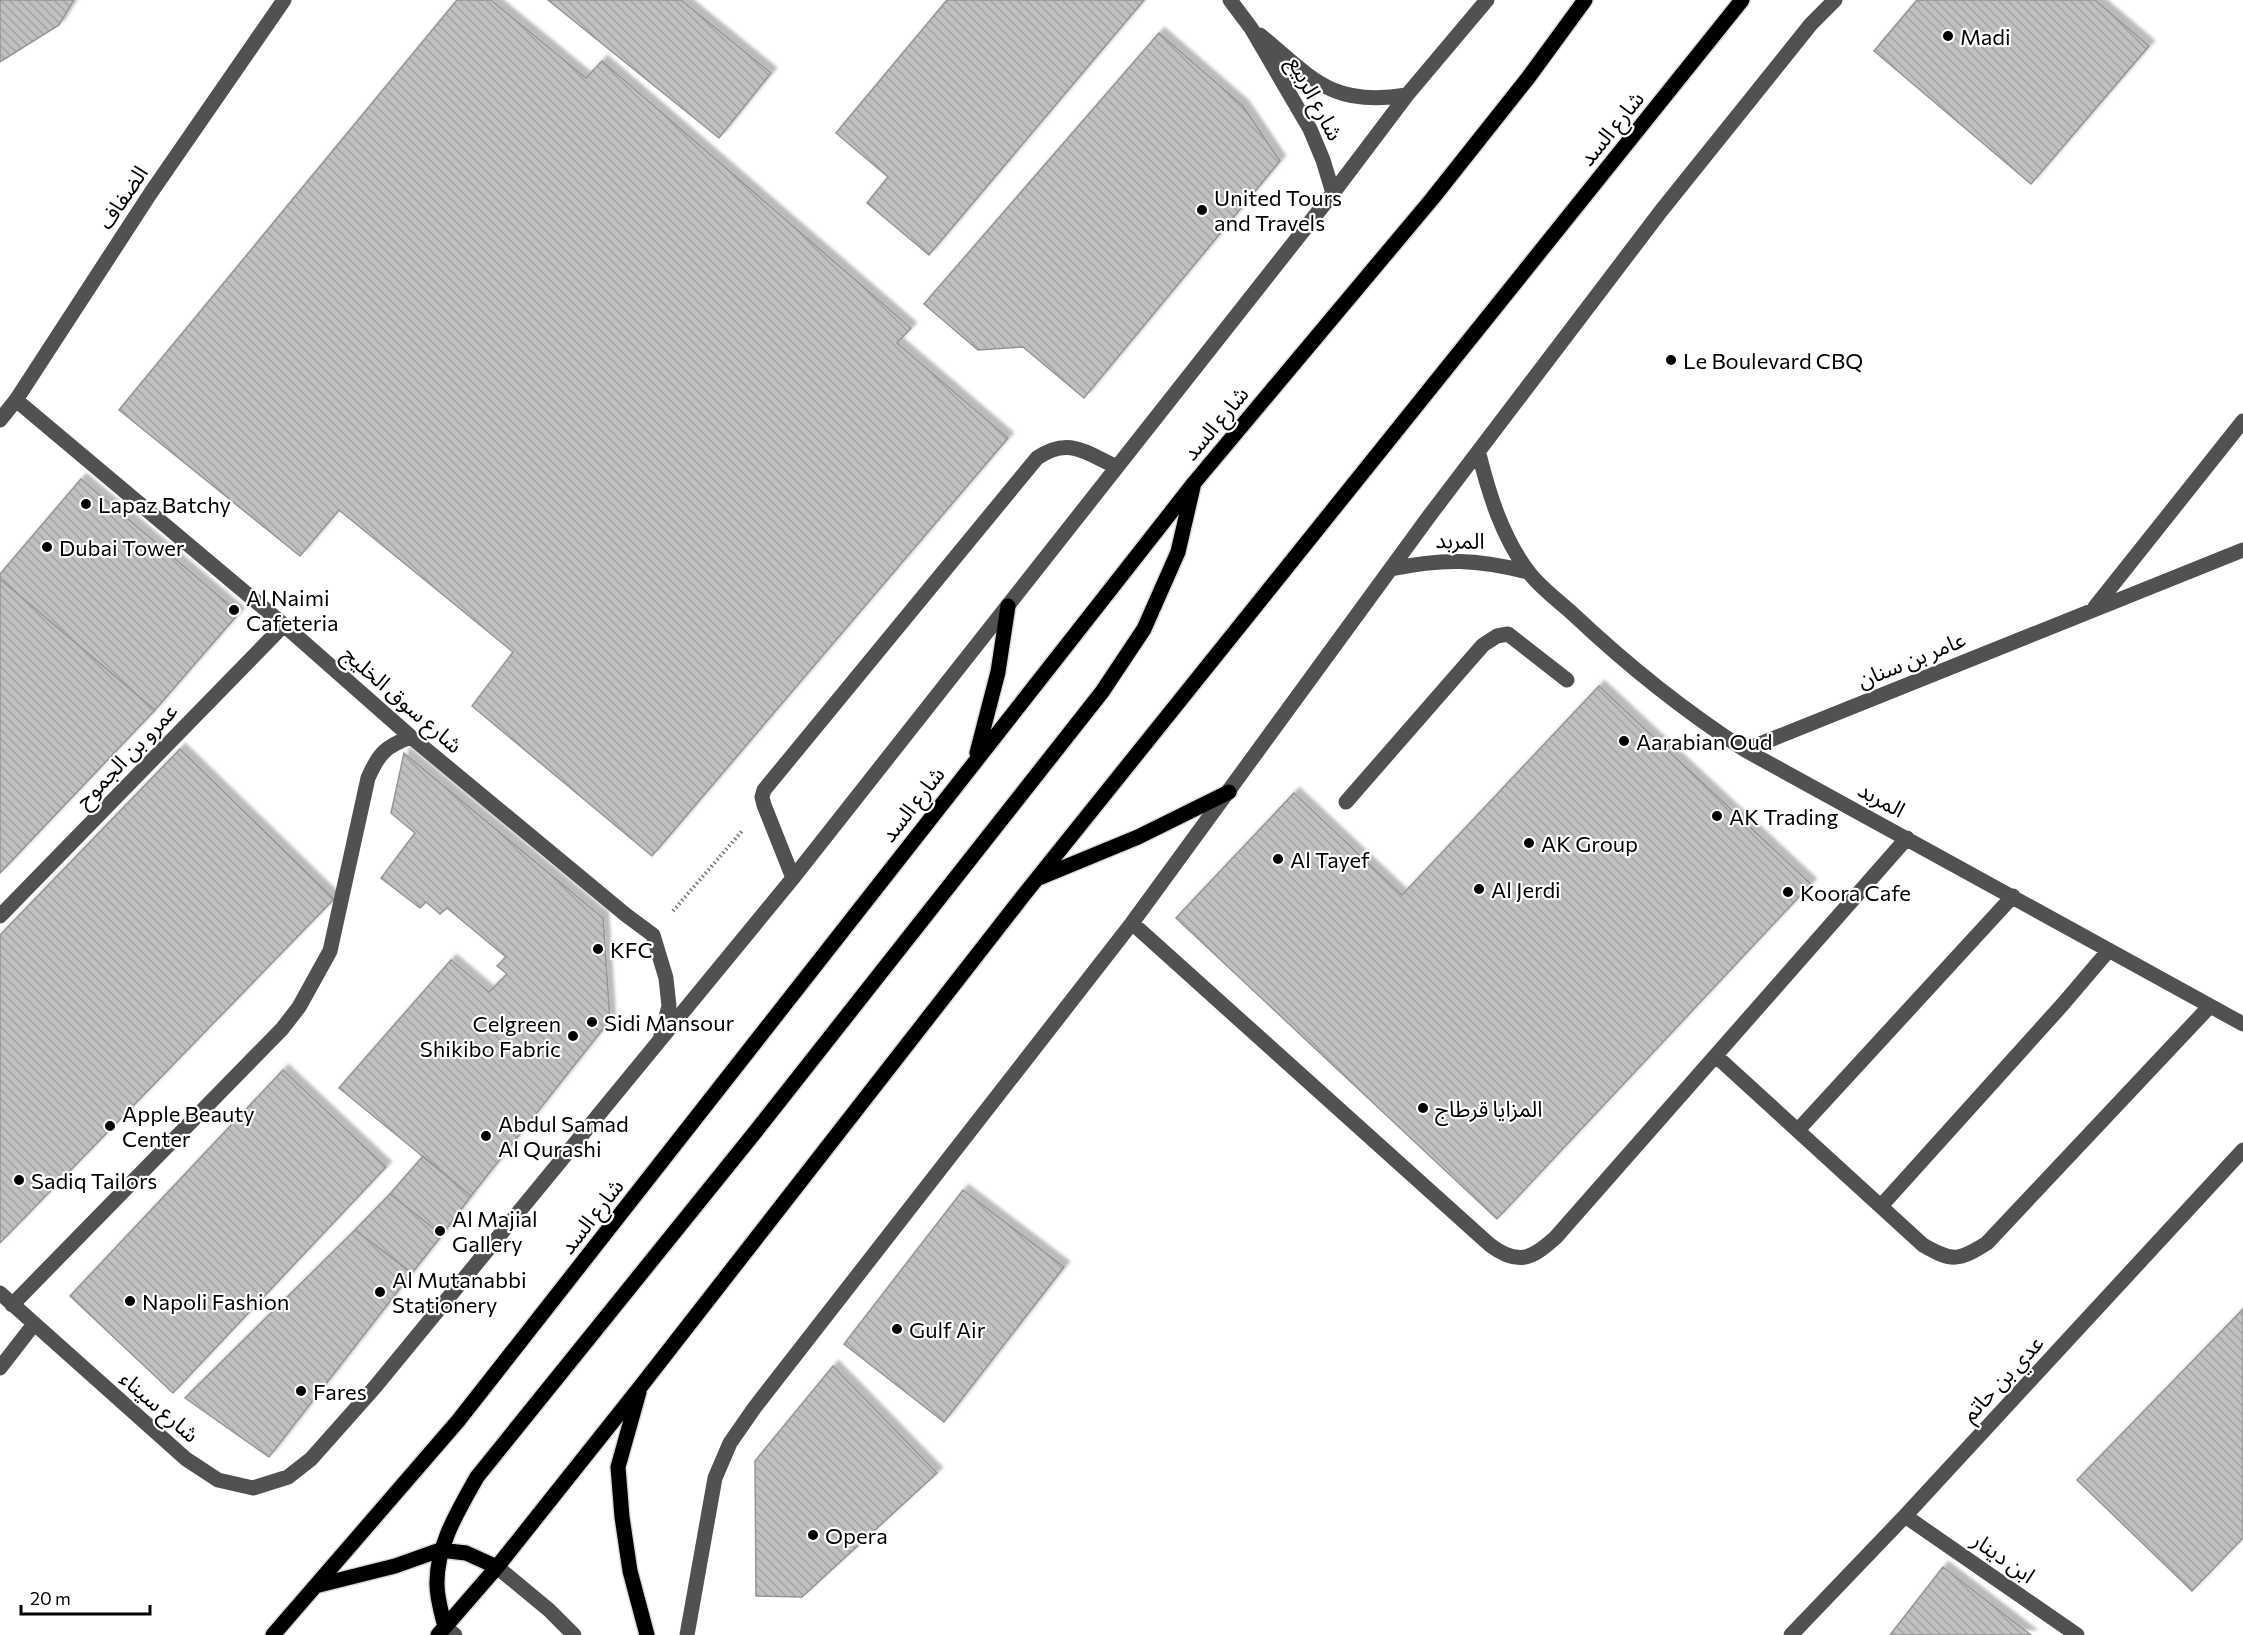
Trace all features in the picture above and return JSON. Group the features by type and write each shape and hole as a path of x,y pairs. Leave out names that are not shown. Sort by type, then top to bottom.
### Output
{"main road":[{"name":"شارع السد","path":"273,1635 319,1585 465,1412 1194,483 1432,199 1528,78 1585,0"},
{"name":"شارع السد","path":"446,1632 1038,878 1742,0"},
{"path":"446,1632 437,1587 440,1550 460,1506 477,1477 759,1127 1102,693 1144,629 1178,552 1194,483"},
{"path":"975,760 998,672 1008,606"},
{"path":"1038,878 1138,837 1229,792"},
{"path":"641,1386 618,1467 630,1571 647,1635"},
{"path":"319,1585 395,1566 440,1550 466,1552 496,1567"}],"street":[{"name":"الضفاف","path":"0,420 16,400 150,194 284,0"},
{"name":"شارع الربيع","path":"1230,0 1251,28 1310,129 1333,193"},
{"path":"660,1041 793,878 1333,193 1407,95 1486,0"},
{"path":"687,1635 715,1478 730,1443 755,1407 1132,923 1430,515 1479,454 1661,211 1811,24 1835,0"},
{"name":"شارع الربيع","path":"1251,28 1308,76 1330,90 1355,98 1381,99 1407,95"},
{"name":"شارع سوق الخليج","path":"16,400 284,625 411,737 653,935"},
{"name":"عامر بن سنان","path":"2093,610 2243,421"},
{"path":"793,878 764,805 762,797 764,790 1037,458 1051,448 1067,446 1117,467"},
{"name":"المربد","path":"1479,454 1486,485 1498,515 1528,572 1648,682 1695,718 1744,750 2243,1024"},
{"name":"عامر بن سنان","path":"1744,750 2243,550"},
{"name":"المربد","path":"1391,569 1425,562 1459,560 1494,563 1528,572"},
{"name":"عمرو بن الجموح","path":"0,916 284,625"},
{"path":"1346,802 1483,645 1497,636 1508,634 1567,680"},
{"path":"12,1305 282,1029 299,1006 330,951 368,778 377,758 392,744 411,737"},
{"path":"1132,923 1504,1256 1524,1258 1540,1252 1556,1237 1907,838"},
{"path":"1798,1130 2013,896"},
{"path":"653,935 666,978 669,1006 660,1041"},
{"path":"1881,1206 2109,950"},
{"path":"1716,1056 1930,1249 1944,1257 1967,1256 1987,1243 2210,1006"},
{"name":"شارع سيناء","path":"0,1293 186,1459 218,1480 253,1488 288,1477 311,1459 375,1387 660,1041"},
{"name":"عدي بن حاتم","path":"1791,1635 1905,1516 2243,1150"},
{"path":"0,1368 34,1324"},
{"name":"ابن دينار","path":"1905,1516 2077,1635"},
{"path":"496,1567 549,1610 574,1635"}],"path":[{"path":"653,935 764,805"}],"building":[{"path":"0,0 74,0 59,25 0,62"},
{"path":"457,0 491,0 586,78 602,61 911,328 897,343 1008,438 652,856 472,706 513,652 339,510 300,556 119,410"},
{"path":"548,0 681,0 771,73 719,138"},
{"path":"947,0 1144,0 929,255 867,203 888,177 836,133"},
{"path":"1917,0 2095,0 2149,46 2031,184 1874,51"},
{"path":"1159,33 1243,106 1280,161 1084,398 1023,347 978,350 924,304"},
{"path":"81,479 239,613 155,710 0,579 0,574"},
{"path":"0,579 155,710 0,873"},
{"path":"1599,686 1811,884 1497,1219 1176,918 1294,793 1402,895"},
{"path":"180,749 334,899 0,1243 0,935"},
{"path":"404,753 603,918 610,1020 471,1196 339,1088 451,960 489,992 507,974 497,966 506,957 447,908 440,914 426,902 420,908 381,878 415,833 391,813"},
{"path":"283,1070 386,1167 173,1393 70,1296"},
{"path":"423,1156 471,1196 442,1235 390,1194"},
{"path":"963,1190 1064,1267 944,1422 844,1344"},
{"path":"390,1194 442,1235 412,1273 355,1230"},
{"path":"355,1230 412,1273 269,1457 185,1398"},
{"path":"2243,1309 2243,1538 2192,1591 2077,1480"},
{"name":"Opera","path":"833,1366 937,1473 802,1597 756,1596 755,1461"},
{"path":"1943,1567 2031,1635 1890,1635"}],"place":[{"name":"Madi","path":"1948,36"},
{"name":"United Tours and Travels","path":"1202,210"},
{"name":"Le Boulevard CBQ","path":"1671,360"},
{"name":"Lapaz Batchy","path":"86,504"},
{"name":"Dubai Tower","path":"47,547"},
{"name":"Al Naimi Cafeteria","path":"234,610"},
{"name":"Aarabian Oud","path":"1624,741"},
{"name":"AK Trading","path":"1717,816"},
{"name":"AK Group","path":"1529,843"},
{"name":"Al Tayef","path":"1278,859"},
{"name":"Al Jerdi","path":"1479,889"},
{"name":"Koora Cafe","path":"1788,892"},
{"name":"KFC","path":"598,949"},
{"name":"Sidi Mansour","path":"592,1022"},
{"name":"Celgreen Shikibo Fabric","path":"573,1036"},
{"name":"المزايا قرطاج","path":"1423,1108"},
{"name":"Apple Beauty Center","path":"110,1126"},
{"name":"Abdul Samad Al Qurashi","path":"486,1136"},
{"name":"Sadiq Tailors","path":"19,1180"},
{"name":"Al Majial Gallery","path":"440,1231"},
{"name":"Al Mutanabbi Stationery","path":"380,1292"},
{"name":"Napoli Fashion","path":"130,1301"},
{"name":"Gulf Air","path":"897,1329"},
{"name":"Fares","path":"301,1391"},
{"name":"Opera","path":"813,1535"}]}
